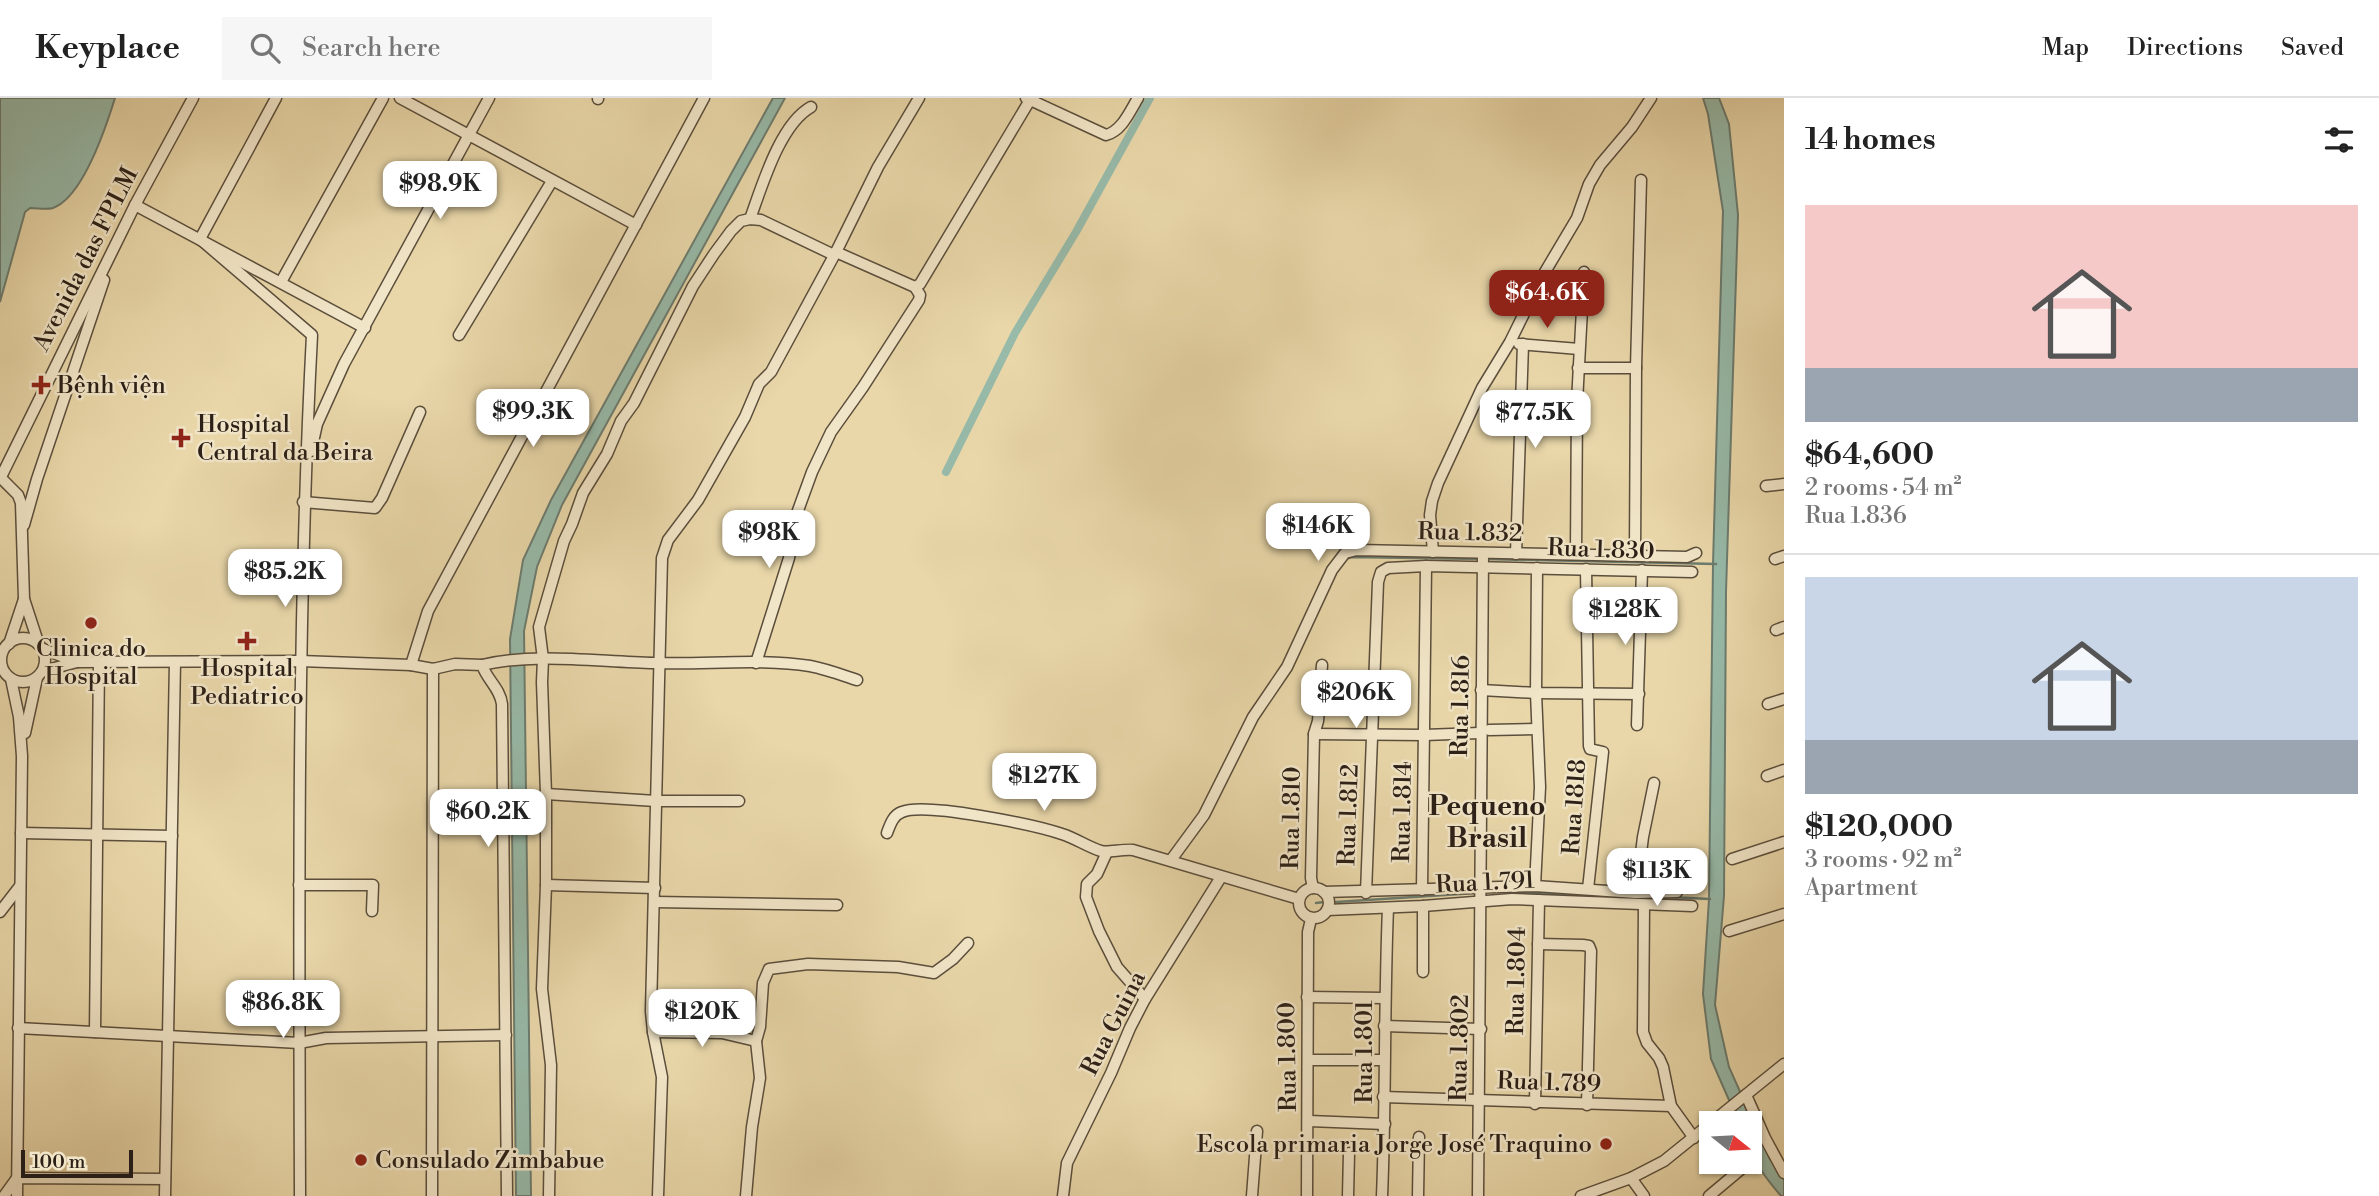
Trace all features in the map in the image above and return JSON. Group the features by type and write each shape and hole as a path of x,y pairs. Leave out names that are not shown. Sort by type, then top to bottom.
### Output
{"street":[{"name":"Avenida das FPLM","path":"0,478 135,205 193,98"},
{"path":"200,239 276,98"},
{"path":"281,282 383,98"},
{"path":"400,98 636,225"},
{"path":"304,482 317,424 344,364 489,98"},
{"path":"411,665 428,611 704,98"},
{"path":"658,1196 662,1077 653,1032 652,949 658,663 664,547 698,500 725,453 759,384 771,372 835,254 878,167 919,98"},
{"path":"915,288 920,284 1028,99 1106,135 1114,133 1122,124 1138,98"},
{"path":"1433,552 1430,515 1438,482 1482,388 1577,218 1589,184 1600,165 1632,127 1651,98"},
{"path":"750,219 763,181 779,148 799,113 811,107"},
{"path":"1634,555 1641,180"},
{"path":"459,335 552,181"},
{"path":"135,205 365,328"},
{"path":"549,1196 551,1065 542,989 546,794 542,682 538,659 539,627 564,541 583,493 607,454 621,421 634,403 693,286 731,231 741,221 750,219 774,225 915,288 920,295 863,387 831,432 812,472 796,516 789,558 756,663"},
{"path":"200,239 312,335 303,502 300,661 300,1196"},
{"path":"24,525 116,244"},
{"path":"1576,554 1575,464 1584,272"},
{"path":"1510,342 1579,349"},
{"path":"1516,554 1524,344"},
{"path":"1578,368 1636,369"},
{"path":"303,502 374,508 382,499 420,412"},
{"path":"0,478 18,495 22,503 24,599 45,657 22,755"},
{"path":"1766,486 1784,484"},
{"name":"Rua 1.832","path":"1171,860 1204,815 1253,717 1287,667 1338,560 1345,553 1357,550 1687,557 1696,553"},
{"name":"Rua 1.816","path":"1481,900 1485,732 1481,690 1483,554"},
{"name":"Rua 1.830","path":"1381,572 1388,568 1426,566 1692,572"},
{"name":"Rua 1.814","path":"1422,890 1426,566"},
{"path":"1535,886 1540,787 1535,693 1537,568"},
{"name":"Rua 1818","path":"1586,569 1589,746 1590,749 1603,752 1588,889"},
{"path":"1637,725 1642,570"},
{"name":"Rua 1.812","path":"1366,892 1378,582 1381,572"},
{"path":"17,1196 22,755 17,701 1,662 4,647 24,599"},
{"path":"4,647 14,640 27,638 77,662 99,663 300,661 411,665 433,669 455,664 538,659 756,663 808,666 857,680"},
{"path":"6,675 24,682 77,662"},
{"path":"165,1196 175,662"},
{"path":"95,1032 99,663"},
{"path":"482,664 485,674 498,689 502,704 507,1196"},
{"name":"Rua 1.810","path":"1313,888 1314,734 1318,721 1322,665"},
{"path":"432,1196 433,669"},
{"path":"1481,690 1639,694"},
{"path":"1768,704 1784,699"},
{"path":"1314,734 1424,736 1537,729"},
{"path":"1767,776 1784,770"},
{"path":"1636,893 1643,837 1654,783"},
{"path":"546,794 656,801 739,801"},
{"path":"887,833 892,819 901,812 925,809 1050,830 1107,852 1119,848 1133,850 1299,899"},
{"path":"21,833 172,836"},
{"path":"1732,859 1784,842"},
{"path":"1107,852 1097,874 1087,884 1086,897 1117,967 1145,999"},
{"name":"Rua Guina","path":"1063,1196 1068,1163 1145,999 1221,877"},
{"path":"299,885 373,885 372,911"},
{"path":"546,885 655,888"},
{"path":"0,912 20,886"},
{"path":"1324,892 1328,898 1327,910 1318,918 1311,919 1300,909 1299,899 1307,890 1313,888 1324,892 1366,892 1535,886 1636,893 1677,892"},
{"name":"Rua 1.791","path":"1327,910 1423,906 1481,900 1692,905"},
{"name":"Rua 1.802","path":"1478,1196 1481,900"},
{"name":"Rua 1.804","path":"1535,1104 1539,900"},
{"path":"655,902 836,905"},
{"path":"1644,905 1643,1032 1663,1067 1671,1107 1694,1138"},
{"path":"1423,906 1423,972"},
{"name":"Rua 1.801","path":"1382,1196 1385,1124 1384,998 1388,908"},
{"path":"1729,931 1784,914"},
{"name":"Rua 1.800","path":"1307,1196 1307,997 1308,932 1311,919"},
{"path":"746,1196 752,1127 760,1079 755,1041 760,1027 763,983 769,969 808,964 898,968 934,973 968,943"},
{"path":"1538,944 1583,945 1589,946 1591,951 1587,1105"},
{"path":"1307,997 1384,998"},
{"path":"1384,1026 1481,1029"},
{"path":"18,1028 299,1043 326,1038 506,1035"},
{"path":"653,1032 722,1033 755,1041"},
{"path":"1308,1060 1384,1060"},
{"path":"1581,1196 1631,1178 1664,1161 1745,1095 1782,1069"},
{"path":"1745,1095 1784,1173"},
{"name":"Rua 1.789","path":"1383,1097 1671,1107"},
{"path":"1308,1121 1385,1124"},
{"path":"1252,1196 1256,1131"},
{"path":"1418,1196 1419,1137"},
{"path":"1348,1196 1349,1153"},
{"path":"1709,1196 1735,1174"},
{"path":"17,1178 165,1179"},
{"path":"4,1196 17,1178"},
{"path":"1631,1178 1644,1196"},
{"path":"1609,1196 1617,1183"}],"shaded area":[{"path":"0,98 115,98 92,160 74,190 53,208 30,208 25,212 0,302"},
{"path":"773,98 785,98 562,505 537,567 524,631 531,1196 516,1196 510,639 523,560 551,500"},
{"path":"1703,98 1719,98 1729,124 1738,215 1726,592 1724,896 1715,1005 1729,1067 1749,1111 1734,1111 1711,1059 1703,994 1709,899 1713,564 1723,211 1708,114"},
{"path":"1762,1141 1770,1159 1784,1177 1784,1196 1781,1196 1762,1171"}],"waterway":[{"path":"946,472 1015,333 1076,232 1150,98"},
{"path":"1345,559 1478,559"},
{"path":"1485,559 1716,564"},
{"path":"1503,892 1584,895"},
{"path":"1336,902 1476,893"},
{"path":"1668,897 1710,899"},
{"path":"1316,903 1324,902"}],"place":[{"name":"Bệnh viện","path":"41,385"},
{"name":"Hospital Central da Beira","path":"181,438"},
{"name":"Clinica do Hospital","path":"91,623"},
{"name":"Hospital Pediatrico","path":"247,641"},
{"name":"Escola primaria Jorge José Traquino","path":"1606,1144"},
{"name":"Consulado Zimbabue","path":"361,1160"}],"district":[{"name":"Pequeno Brasil","path":"1487,821"}]}
